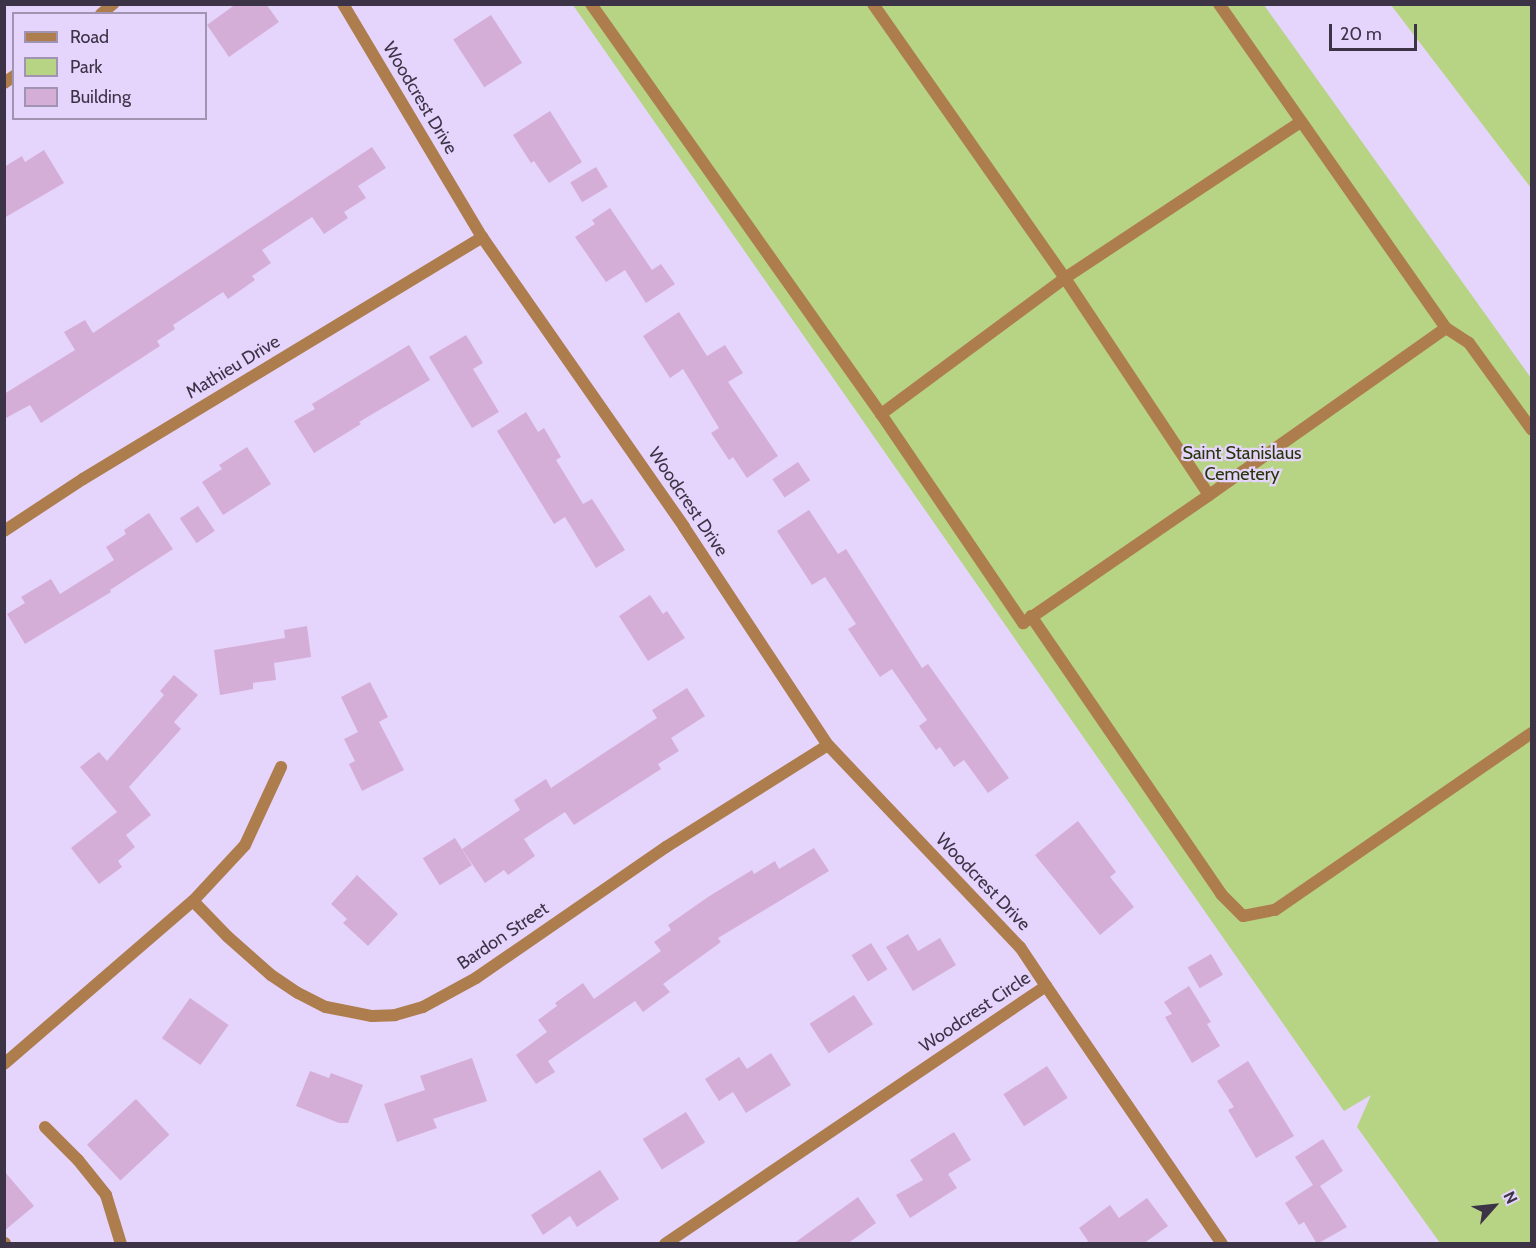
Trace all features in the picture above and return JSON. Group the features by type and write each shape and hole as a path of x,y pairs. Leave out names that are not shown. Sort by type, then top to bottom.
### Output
{"street":[{"name":"Woodcrest Drive","path":"343,4 482,237 684,526 828,745 1020,947 1046,986"},
{"path":"591,4 881,414 1023,623 1446,328"},
{"path":"873,4 1065,278 1209,495"},
{"path":"1219,4 1446,328 1469,343 1532,430"},
{"path":"881,414 1065,278 1300,122"},
{"name":"Mathieu Drive","path":"4,531 93,473 482,237"},
{"path":"1030,616 1221,894 1243,916 1275,910 1532,734"},
{"name":"Bardon Street","path":"193,901 246,954 298,993 326,1007 349,1013 395,1015 423,1007 476,978 666,846 828,745"},
{"path":"4,1064 193,901 245,844 281,767"},
{"name":"Woodcrest Circle","path":"665,1244 1046,986 1222,1244"},
{"path":"45,1127 78,1160 106,1195 121,1244"}],"green space":[{"name":"Saint Stanislaus Cemetery","path":"573,5 1264,5 1531,378 1531,1243 1440,1243 1357,1127 1371,1095 1344,1111"},
{"path":"1391,5 1531,5 1531,188"}],"building":[{"path":"236,4 266,4 279,22 229,57 207,25"},
{"path":"491,15 522,63 484,87 453,40"},
{"path":"550,111 582,162 549,183 534,161 531,163 513,135"},
{"path":"372,147 386,168 358,186 366,198 344,212 348,218 324,234 312,217 262,250 271,263 252,276 255,280 228,299 223,292 173,325 175,329 157,341 160,346 41,423 30,405 4,419 4,394 75,350 64,332 85,320 93,333"},
{"path":"44,150 64,183 4,218 4,167 22,156 25,162"},
{"path":"596,167 608,187 582,202 570,182"},
{"path":"610,208 652,270 661,264 675,284 646,303 625,270 606,282 575,237 595,224 592,220"},
{"path":"679,312 707,356 725,345 743,373 728,382 778,456 747,478 733,457 729,460 711,433 719,428 683,369 670,378 643,336"},
{"path":"466,335 483,363 473,369 499,412 472,428 429,357"},
{"path":"409,345 430,380 359,422 361,424 314,453 294,421 315,409 312,404"},
{"path":"526,412 538,432 544,428 561,457 556,460 583,504 592,499 625,550 596,568 565,517 554,524 497,431"},
{"path":"247,447 271,484 223,515 202,482 222,469 219,465"},
{"path":"798,462 810,480 785,498 772,479"},
{"path":"198,506 215,531 197,543 180,518"},
{"path":"809,510 838,554 846,549 922,668 928,664 1009,778 988,793 964,760 954,767 940,747 936,750 919,726 927,720 892,669 880,677 848,629 856,624 825,577 812,585 777,531"},
{"path":"149,513 173,549 110,590 111,592 25,644 7,614 25,603 21,597 51,579 60,594 114,560 106,547 126,534 124,530"},
{"path":"650,595 663,614 667,611 685,638 648,661 619,616"},
{"path":"307,626 311,657 274,663 276,680 253,683 253,689 220,695 214,650 285,638 284,630"},
{"path":"174,675 198,695 174,722 181,729 129,787 151,815 126,835 135,847 118,861 122,867 99,884 71,848 117,812 80,767 99,752 107,761 164,695 160,691"},
{"path":"370,682 388,717 379,722 404,770 362,791 349,764 355,761 344,739 358,732 341,697"},
{"path":"687,688 705,716 671,738 679,751 658,764 661,769 574,825 565,812 524,839 535,856 508,875 504,870 485,883 462,849 520,810 514,800 546,779 551,788 657,718 652,710"},
{"path":"1078,821 1116,872 1110,877 1134,907 1100,935 1035,855"},
{"path":"455,838 472,865 440,885 423,858"},
{"path":"814,848 829,871 718,938 721,942 663,984 670,992 643,1012 635,1001 548,1061 555,1072 536,1084 516,1055 547,1032 538,1020 557,1006 555,1003 583,983 594,999 661,951 654,942 671,930 668,925 708,897 752,870 754,874 775,861 779,869"},
{"path":"357,875 398,914 368,946 343,923 347,919 331,904"},
{"path":"908,934 918,951 940,938 956,965 913,991 886,947"},
{"path":"871,943 887,969 868,981 851,955"},
{"path":"1211,954 1223,975 1200,988 1188,968"},
{"path":"1189,986 1211,1022 1207,1024 1220,1046 1192,1063 1165,1017 1172,1014 1164,1002"},
{"path":"854,995 873,1024 829,1053 810,1024"},
{"path":"190,998 229,1025 200,1065 162,1038"},
{"path":"771,1053 791,1085 746,1113 733,1092 719,1101 705,1079 739,1057 747,1069"},
{"path":"472,1058 487,1101 433,1119 437,1128 397,1142 384,1104 425,1090 420,1076"},
{"path":"1248,1061 1294,1136 1256,1158 1228,1110 1234,1107 1217,1081"},
{"path":"1047,1066 1068,1098 1024,1126 1003,1094"},
{"path":"310,1071 329,1078 331,1073 363,1085 348,1123 339,1123 296,1106"},
{"path":"136,1099 169,1135 120,1181 87,1145"},
{"path":"686,1112 705,1143 662,1170 643,1139"},
{"path":"954,1132 971,1160 948,1174 957,1188 910,1218 896,1195 923,1180 910,1160"},
{"path":"1323,1139 1343,1171 1320,1186 1347,1227 1317,1244 1304,1222 1299,1225 1285,1203 1313,1185 1295,1157"},
{"path":"600,1170 619,1199 577,1227 570,1216 543,1235 531,1215"},
{"path":"4,1171 34,1206 4,1231"},
{"path":"858,1197 876,1223 847,1244 793,1244"},
{"path":"1147,1198 1168,1226 1143,1244 1084,1244 1088,1241 1079,1228 1110,1205 1119,1218"}]}
